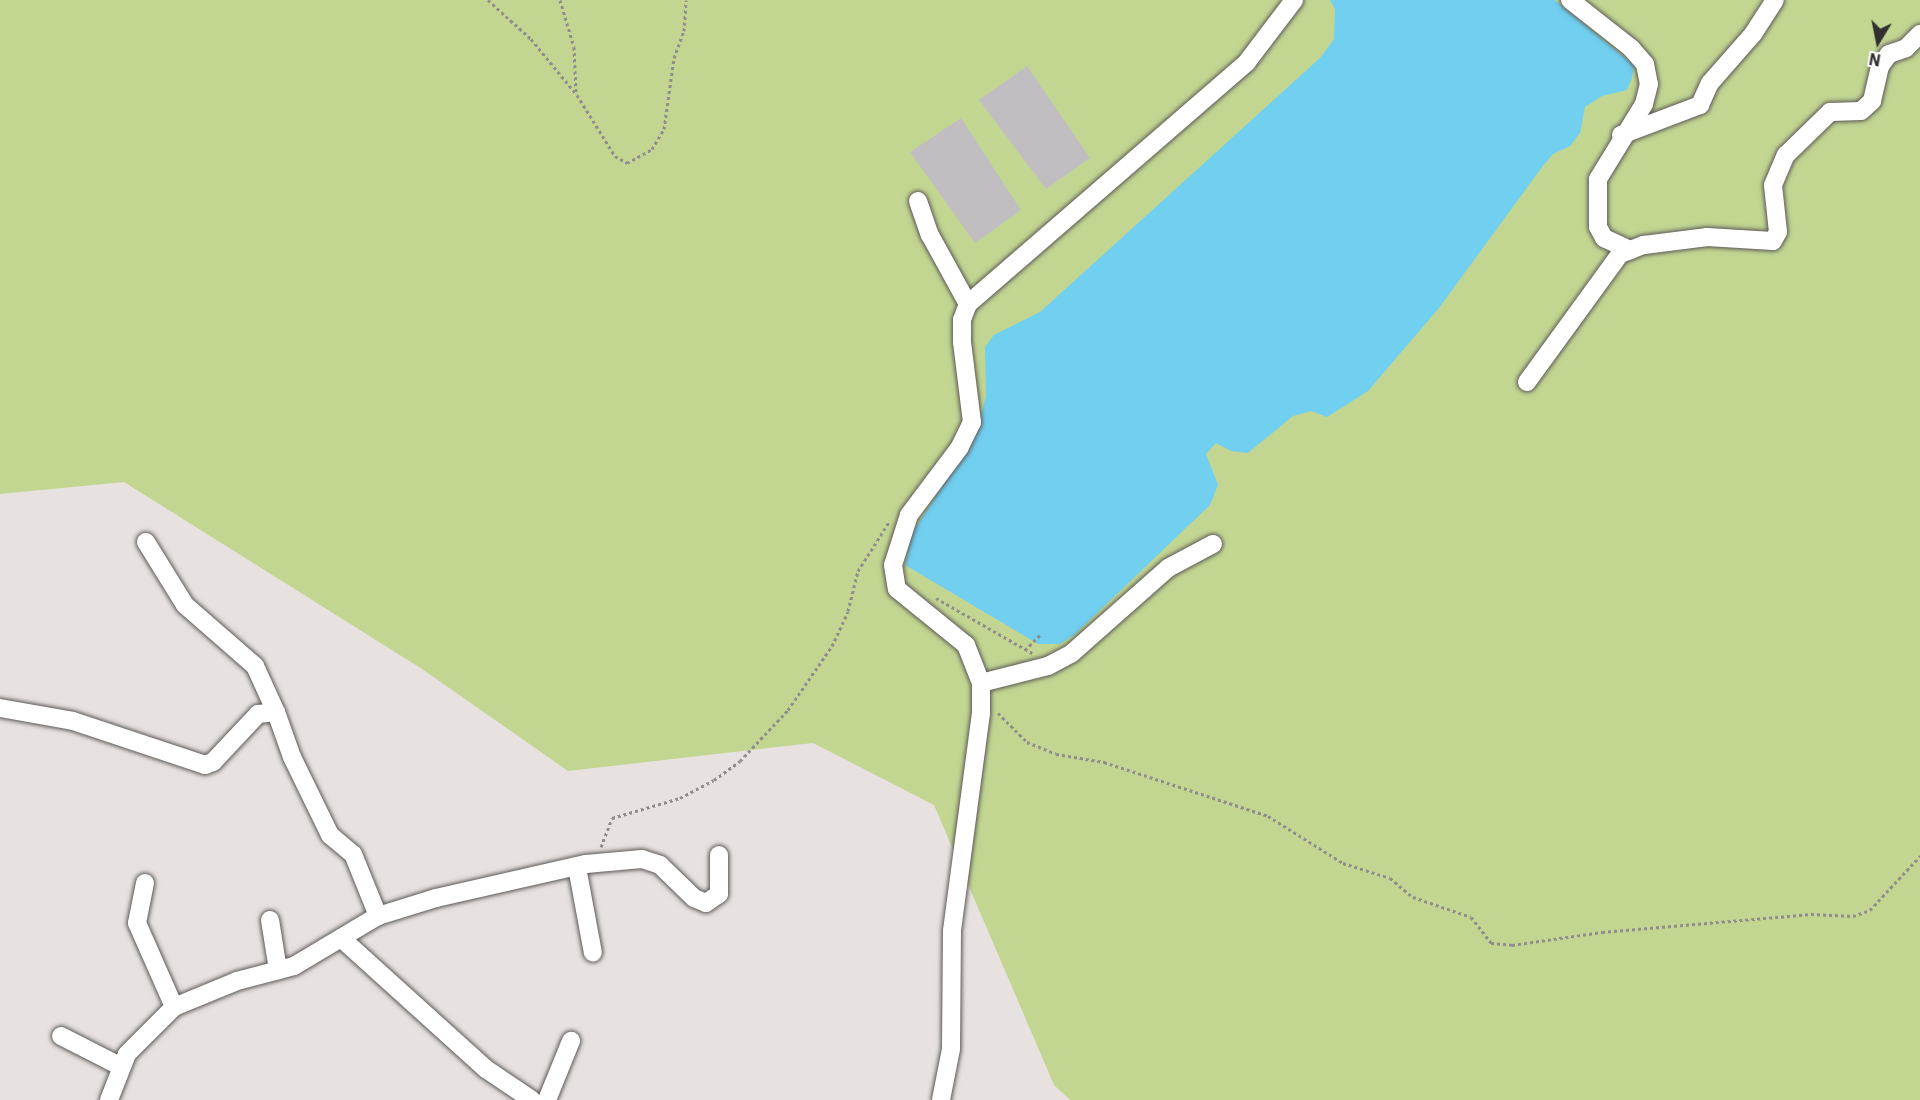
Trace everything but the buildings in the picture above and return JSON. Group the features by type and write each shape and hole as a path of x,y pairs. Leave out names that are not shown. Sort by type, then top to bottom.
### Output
{"street":[{"path":"941,1100 951,1049 952,931 981,713 981,684 966,645 897,589 893,565 909,515 960,447 972,422 962,342 962,320 968,304 1247,62 1294,0"},
{"path":"1570,0 1631,48 1645,64 1649,84 1644,104 1621,135 1598,179 1598,227 1604,238 1630,250"},
{"path":"1621,135 1700,105 1710,83 1752,34 1775,0"},
{"path":"1527,382 1611,263 1630,250 1707,237 1773,241 1778,232 1773,185 1786,155 1830,112 1861,111 1872,101 1880,66 1889,54 1906,48 1920,34"},
{"path":"918,201 930,235 968,304"},
{"path":"146,542 185,605 255,666 276,712 292,757 330,835 353,854 378,916"},
{"path":"981,684 1057,661 1072,653 1168,568 1213,544"},
{"path":"0,708 73,721 205,765 213,762 258,714 276,712"},
{"path":"109,1100 120,1066 143,1035 174,1007 203,993 294,966 378,916 436,898 598,862 642,859 660,865 694,898 706,903 719,894 719,855"},
{"path":"577,867 593,954"},
{"path":"145,883 136,923 174,1007"},
{"path":"270,920 278,970"},
{"path":"342,938 486,1069 532,1100"},
{"path":"61,1036 120,1066"},
{"path":"547,1100 571,1041"}],"path":[{"path":"488,0 531,39 577,95 615,156 627,163 652,149 664,129 674,58 684,31 686,0"},
{"path":"560,0 574,47 577,95"},
{"path":"598,862 604,834 612,818 680,798 714,780 740,760 788,710 832,646 848,611 858,571 894,515"},
{"path":"926,592 1025,650 1057,661"},
{"path":"1025,650 1041,633"},
{"path":"997,711 1027,742 1056,754 1104,762 1268,816 1343,863 1390,878 1413,897 1471,917 1491,943 1512,945 1602,932 1811,914 1853,916 1870,910 1920,856"}],"green space":[{"path":"0,0 1920,0 1920,1100 1070,1100 1054,1085 934,805 813,743 568,771 422,669 124,482 0,494"}],"water":[{"path":"1330,0 1555,0 1634,65 1632,78 1627,90 1602,96 1585,107 1580,133 1570,146 1553,154 1542,167 1439,308 1368,391 1327,417 1311,411 1293,416 1248,453 1231,451 1216,443 1206,454 1218,485 1210,505 1074,635 1060,644 1038,644 905,565 912,533 970,443 981,416 986,396 985,347 994,335 1040,312 1320,58 1334,39 1335,9"}]}
